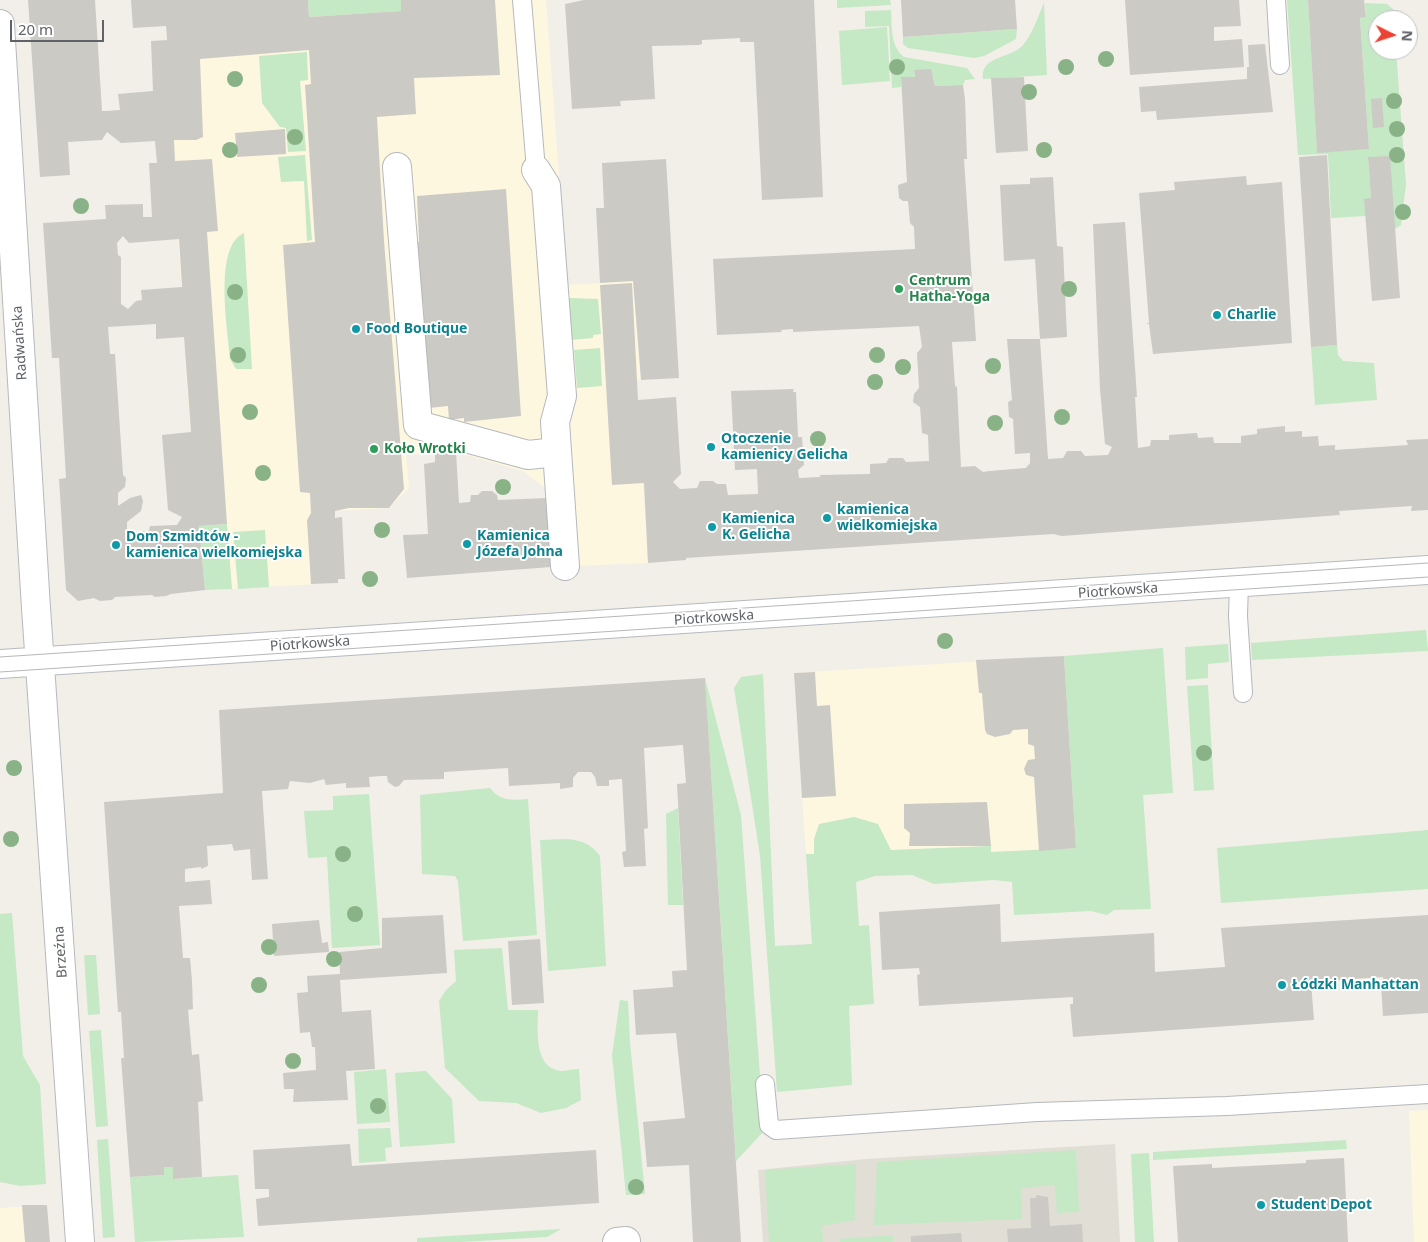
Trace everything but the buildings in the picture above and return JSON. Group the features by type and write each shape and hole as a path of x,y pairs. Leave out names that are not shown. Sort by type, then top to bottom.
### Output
{"street":[{"name":"Radwańska","path":"0,24 40,662"},
{"path":"397,167 418,425 528,455 557,452"},
{"path":"536,170 546,186 561,378 562,396 555,422 565,566"},
{"name":"Piotrkowska","path":"0,664 1428,570"},
{"name":"Brzeźna","path":"40,662 80,1242"},
{"path":"617,1242 626,1242"}],"lane":[{"path":"522,0 536,170"},
{"path":"1276,0 1280,66"},
{"path":"1239,583 1238,616 1243,693"},
{"path":"765,1084 769,1125 776,1130 1037,1112 1226,1106 1428,1094"}],"shaded area":[{"path":"401,0 546,0 567,285 633,281 641,380 637,380 648,563 551,567 546,489 523,471 455,452 406,455 409,488 389,508 335,511 338,583 205,590 187,388 166,26 401,11"},
{"path":"1064,656 1076,848 991,852 990,846 806,854 794,673"},
{"path":"1428,1110 1428,1242 1414,1242 1409,1111"},
{"path":"1115,1144 1120,1242 763,1242 758,1170 866,1159"},
{"path":"47,1205 50,1242 0,1242 0,1208"}],"green space":[{"path":"308,0 401,0 401,11 309,17"},
{"path":"837,0 890,0 891,5 837,8"},
{"path":"1287,0 1308,0 1317,152 1369,149 1360,18 1366,17 1365,3 1387,4 1393,10 1368,10 1368,60 1397,60 1406,184 1401,225 1395,229 1368,158 1371,198 1366,216 1331,218 1328,154 1298,155"},
{"path":"1044,3 1047,75 983,79 983,72 986,66 1016,50 1026,42"},
{"path":"891,10 894,42 899,53 904,57 967,68 975,79 965,80 963,85 935,86 933,76 914,71 915,77 901,77 901,87 892,88 889,26 865,27 865,11"},
{"path":"887,27 890,81 842,85 839,31"},
{"path":"1017,29 1016,39 984,56 974,58 908,48 903,44 903,37"},
{"path":"307,52 308,80 300,81 306,151 288,152 286,128 280,127 262,103 259,56"},
{"path":"305,155 312,240 307,241 304,181 281,182 278,157"},
{"path":"244,233 252,369 236,369 230,359 225,310 225,271 228,254 234,241"},
{"path":"568,298 598,299 601,334 593,335 593,338 571,340"},
{"path":"1337,345 1338,355 1343,361 1374,363 1377,400 1315,405 1311,347"},
{"path":"600,348 602,386 577,388 574,350"},
{"path":"227,524 232,589 205,590 199,526"},
{"path":"265,530 269,587 238,589 233,532"},
{"path":"1426,630 1428,651 1252,660 1251,643"},
{"path":"1228,644 1229,662 1208,664 1208,678 1186,680 1185,647"},
{"path":"1163,648 1173,793 1143,795 1151,909 1114,910 1107,915 1091,911 1014,915 1012,882 994,880 934,884 912,875 875,876 856,882 859,926 869,925 874,1004 849,1006 852,1085 777,1092 760,856 734,688 741,677 763,674 775,946 812,944 806,854 814,854 814,839 819,824 854,817 878,824 891,850 991,846 991,852 1076,848 1064,656"},
{"path":"705,678 741,815 764,1131 736,1161"},
{"path":"1208,685 1214,790 1194,791 1187,686"},
{"path":"490,788 494,793 503,798 512,800 528,799 537,935 463,941 458,881 455,876 422,874 420,795"},
{"path":"369,794 380,945 332,948 327,857 308,858 304,811 333,810 333,796"},
{"path":"678,808 683,905 668,905 666,814"},
{"path":"1428,830 1428,889 1221,903 1217,848"},
{"path":"567,839 586,844 600,856 606,966 548,971 540,840"},
{"path":"12,913 23,1056 40,1085 46,1184 20,1186 0,1182 0,914"},
{"path":"502,948 508,1010 538,1010 539,1046 545,1062 551,1068 560,1071 579,1069 581,1100 566,1108 541,1113 516,1103 479,1101 445,1068 439,1001 446,990 456,981 454,950"},
{"path":"84,955 96,955 100,1014 88,1015"},
{"path":"620,1000 628,1001 630,1042 645,1194 626,1195 612,1055"},
{"path":"101,1030 108,1126 96,1127 89,1031"},
{"path":"386,1069 390,1122 357,1124 354,1072"},
{"path":"426,1071 452,1099 455,1143 400,1147 395,1073"},
{"path":"390,1128 392,1147 385,1148 386,1161 359,1163 358,1129"},
{"path":"108,1139 115,1237 103,1238 97,1140"},
{"path":"1346,1140 1347,1149 1153,1160 1153,1152"},
{"path":"1076,1150 1079,1212 1057,1213 1055,1185 1021,1188 1022,1219 874,1225 877,1162"},
{"path":"1149,1153 1154,1242 1135,1242 1131,1154"},
{"path":"856,1164 855,1220 822,1226 823,1242 769,1242 765,1170"},
{"path":"164,1167 173,1167 174,1179 238,1175 244,1237 135,1242 130,1177 164,1175"},
{"path":"561,1229 547,1237 461,1242 417,1242 417,1238"},
{"path":"893,1235 893,1242 840,1242 839,1239"}],"tram line":[{"path":"0,657 1428,563"},
{"path":"0,672 1428,577"}],"place":[{"name":"Centrum Hatha-Yoga","path":"899,289"},
{"name":"Charlie","path":"1217,315"},
{"name":"Food Boutique","path":"356,329"},
{"name":"Otoczenie kamienicy Gelicha","path":"711,447"},
{"name":"Koło Wrotki","path":"374,449"},
{"name":"kamienica wielkomiejska","path":"827,518"},
{"name":"Kamienica K. Gelicha","path":"712,527"},
{"name":"Kamienica Józefa Johna","path":"467,544"},
{"name":"Dom Szmidtów - kamienica wielkomiejska","path":"116,545"},
{"name":"Łódzki Manhattan","path":"1282,985"},
{"name":"Student Depot","path":"1261,1205"}]}
